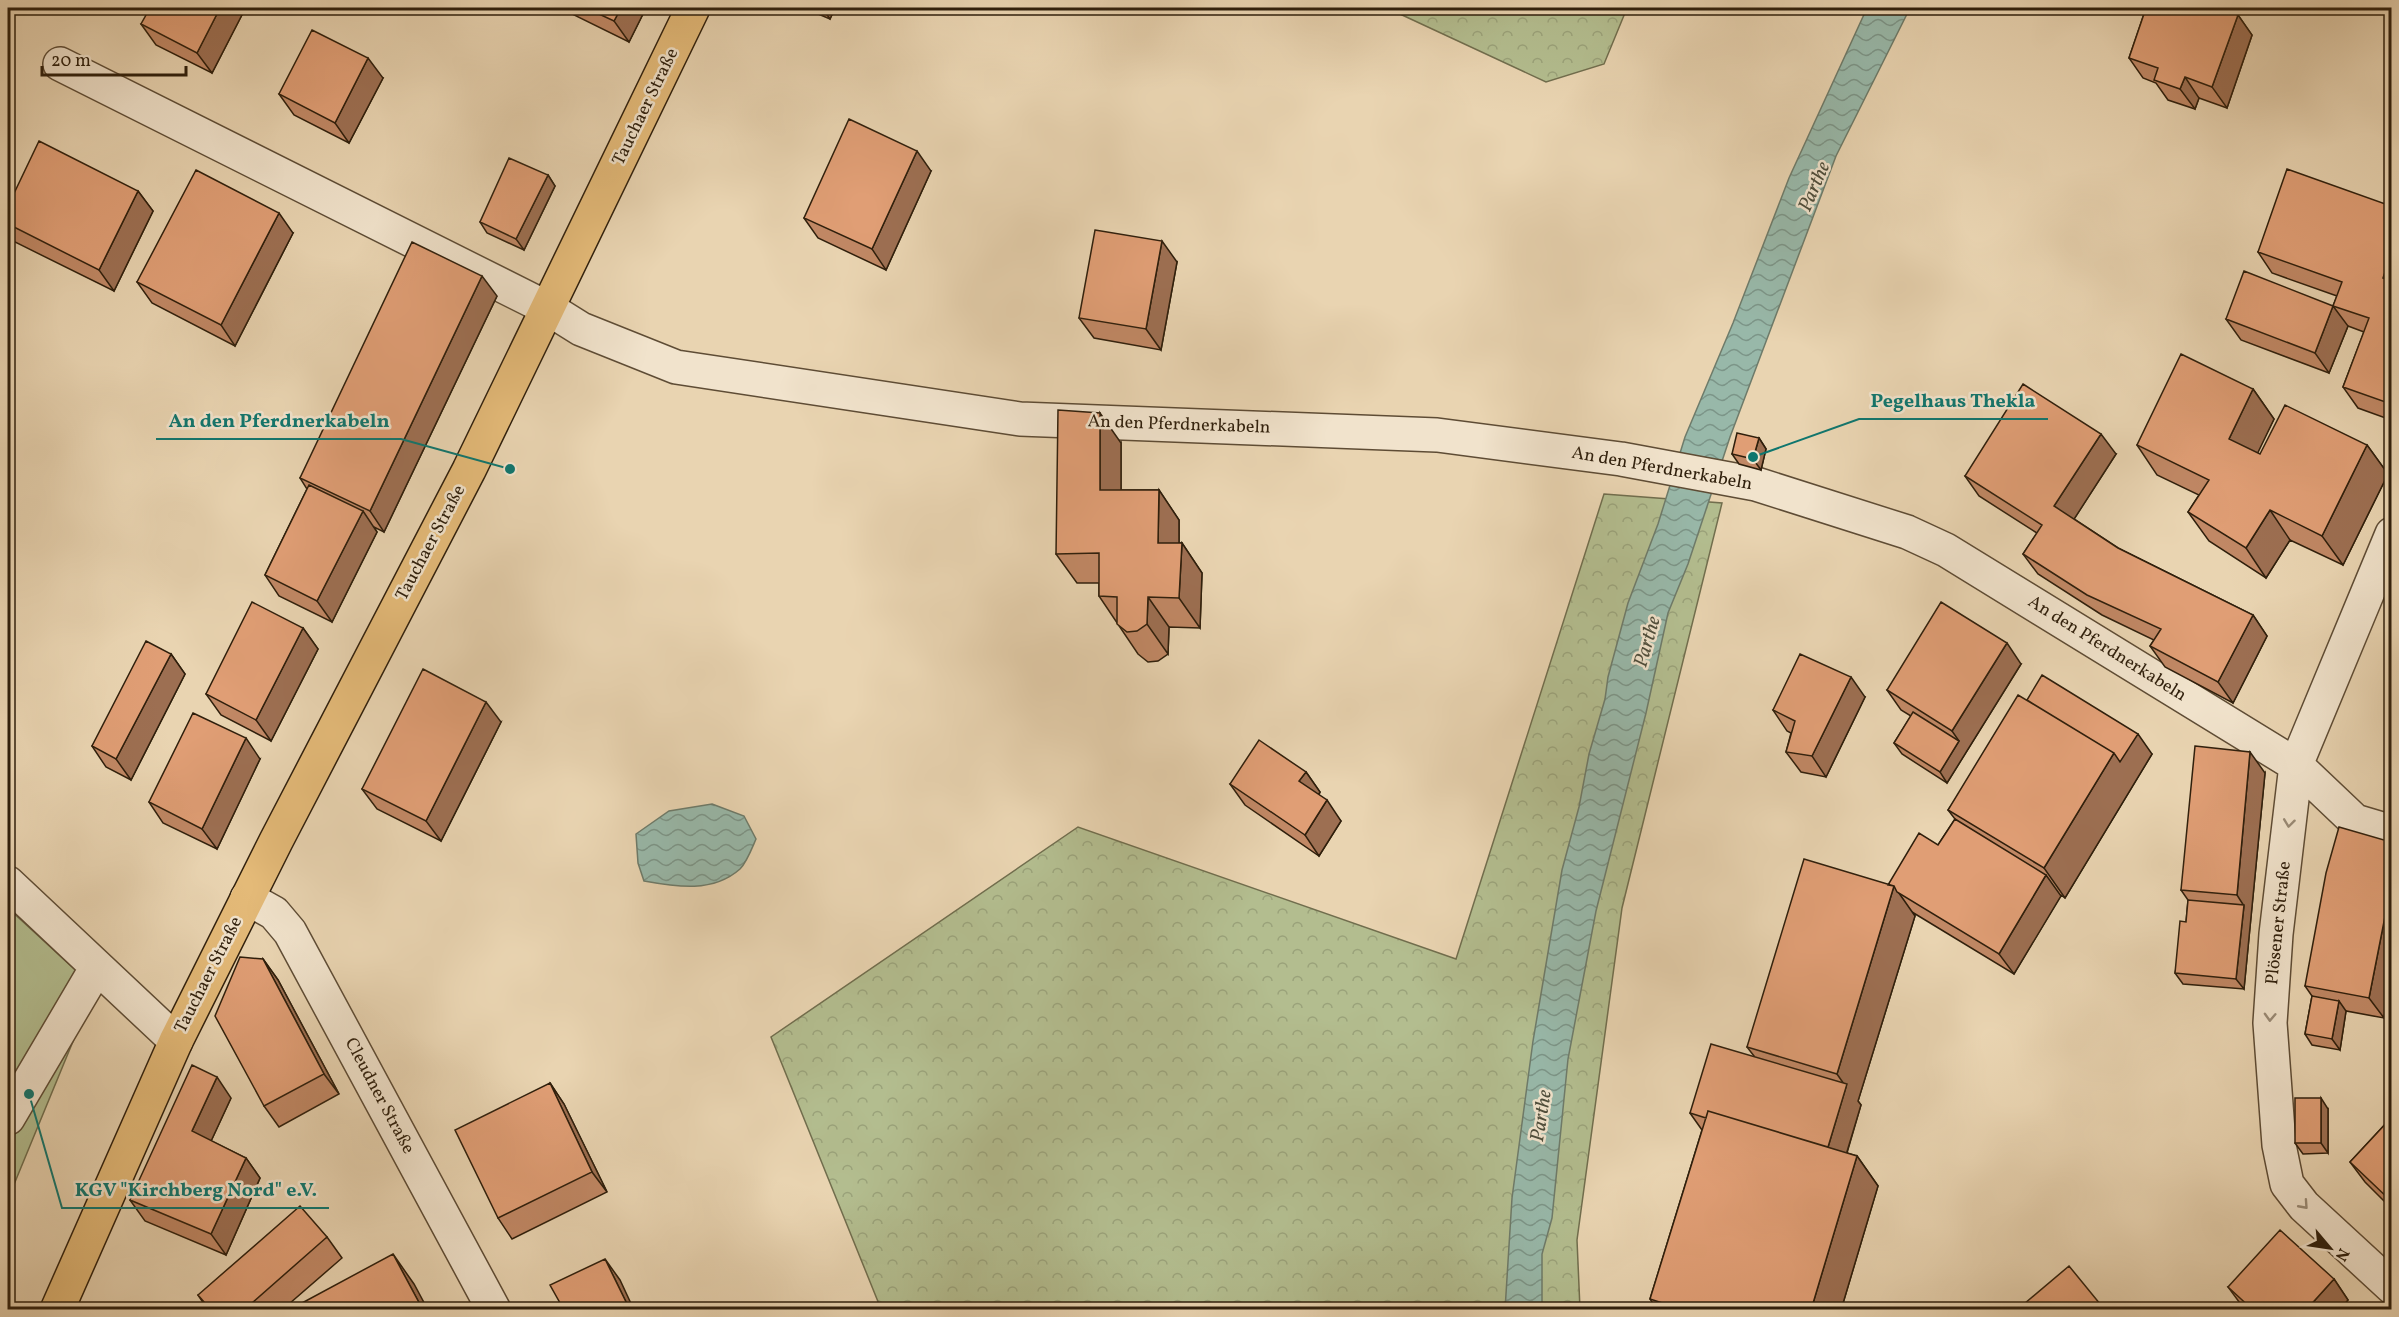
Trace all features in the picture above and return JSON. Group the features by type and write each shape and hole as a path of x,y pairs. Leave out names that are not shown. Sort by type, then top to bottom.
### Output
{"main road":[{"name":"Tauchaer Straße","path":"57,1310 176,1041 469,470 693,8"}],"street":[{"name":"An den Pferdnerkabeln","path":"60,64 549,309 581,329 676,367 1020,419 1437,435 1621,459 1755,484 1907,532 1946,550 2296,765 2355,821 2391,832"},
{"name":"Plösener Straße","path":"2391,534 2296,765 2276,934 2270,1023 2279,1145 2287,1184 2304,1206 2391,1287"},
{"name":"Tauchaer Straße","path":"8,883 176,1041"},
{"name":"Cleudner Straße","path":"248,898 274,913 290,932 494,1310"},
{"path":"8,1118 97,967"}],"green space":[{"path":"1387,8 1627,8 1604,64 1546,82"},
{"path":"1604,494 1722,503 1622,908 1577,1240 1580,1309 881,1309 771,1037 1078,827 1456,959"},
{"path":"8,908 95,988 8,1199"}],"water":[{"name":"Parthe","path":"1867,8 1910,8 1836,156 1730,437 1688,564 1668,613 1646,713 1596,911 1568,1059 1552,1218 1542,1254 1542,1309 1505,1310 1512,1198 1533,1041 1562,870 1628,603 1658,524 1685,437 1733,323 1789,178"},
{"path":"712,804 744,816 756,839 740,869 729,877 706,885 682,886 644,881 638,863 636,834 669,811"}],"building":[{"path":"150,8 220,8 197,53 141,24"},
{"path":"586,8 621,8 614,21"},
{"path":"2146,8 2218,8 2238,15 2212,87 2185,77 2180,89 2154,80 2158,68 2129,58"},
{"path":"312,30 368,58 335,123 279,94"},
{"path":"849,119 917,151 872,249 804,218"},
{"path":"39,141 138,191 99,270 8,224 8,206"},
{"path":"509,158 548,175 516,239 480,222"},
{"path":"2287,169 2391,206 2391,254 2383,278 2391,281 2391,404 2343,387 2369,318 2333,306 2342,282 2258,252"},
{"path":"196,170 279,213 221,325 137,282"},
{"path":"1095,230 1162,241 1146,329 1079,318"},
{"path":"412,242 482,276 370,511 300,478"},
{"path":"2244,271 2333,306 2315,353 2226,319"},
{"path":"2181,354 2253,389 2229,439 2260,454 2285,405 2367,445 2322,536 2270,510 2246,548 2188,512 2209,480 2137,445"},
{"path":"2023,384 2101,434 2054,506 2118,548 2253,615 2218,682 2150,646 2161,629 2087,595 2023,554 2042,525 1965,476"},
{"path":"1058,410 1100,413 1100,490 1159,490 1158,543 1182,543 1179,598 1148,597 1147,624 1137,631 1127,632 1117,624 1117,597 1099,596 1099,553 1056,554"},
{"path":"1737,433 1759,438 1753,459 1732,454"},
{"path":"309,485 363,511 317,601 265,575"},
{"path":"252,602 303,628 256,720 206,694"},
{"path":"1941,602 2007,643 1952,731 1887,690"},
{"path":"146,641 171,654 116,759 92,746"},
{"path":"1800,654 1851,677 1812,756 1786,752 1795,721 1773,710"},
{"path":"423,669 486,702 426,821 362,789"},
{"path":"2042,675 2138,734 2120,762 2114,753 2027,700"},
{"path":"2018,695 2114,753 2044,868 1948,810"},
{"path":"1913,712 1959,741 1940,772 1894,743"},
{"path":"193,713 246,738 202,829 149,802"},
{"path":"1259,740 1306,772 1299,781 1327,800 1305,835 1230,784"},
{"path":"2195,746 2250,752 2237,895 2181,890"},
{"path":"1955,819 2046,875 1999,954 1897,892 1894,886 1888,885 1919,833 1938,845"},
{"path":"2339,827 2391,842 2391,892 2369,998 2305,986 2326,873"},
{"path":"1804,859 1894,886 1837,1074 1747,1047"},
{"path":"2188,900 2244,905 2236,979 2175,973 2180,921 2186,922"},
{"path":"240,957 263,959 324,1074 264,1106 215,1016"},
{"path":"2312,996 2339,1001 2332,1039 2305,1034"},
{"path":"1711,1044 1847,1084 1828,1147 1708,1111 1706,1118 1690,1113"},
{"path":"192,1065 217,1077 192,1131 246,1158 211,1234 130,1200"},
{"path":"550,1083 592,1172 498,1218 455,1130"},
{"path":"2295,1098 2321,1098 2321,1143 2295,1143"},
{"path":"1708,1111 1857,1156 1811,1310 1684,1310 1650,1299"},
{"path":"2391,1118 2391,1201 2350,1162"},
{"path":"300,1206 327,1237 244,1310 211,1310 198,1295"},
{"path":"2280,1230 2334,1279 2306,1310 2253,1310 2228,1287"},
{"path":"393,1254 423,1310 289,1310"},
{"path":"605,1259 630,1310 564,1310 550,1285"},
{"path":"2069,1266 2105,1310 2018,1310 2018,1309"}],"place":[{"name":"Pegelhaus Thekla","path":"1753,457"},
{"name":"An den Pferdnerkabeln","path":"510,469"},
{"name":"KGV \"Kirchberg Nord\" e.V.","path":"29,1094"}]}
